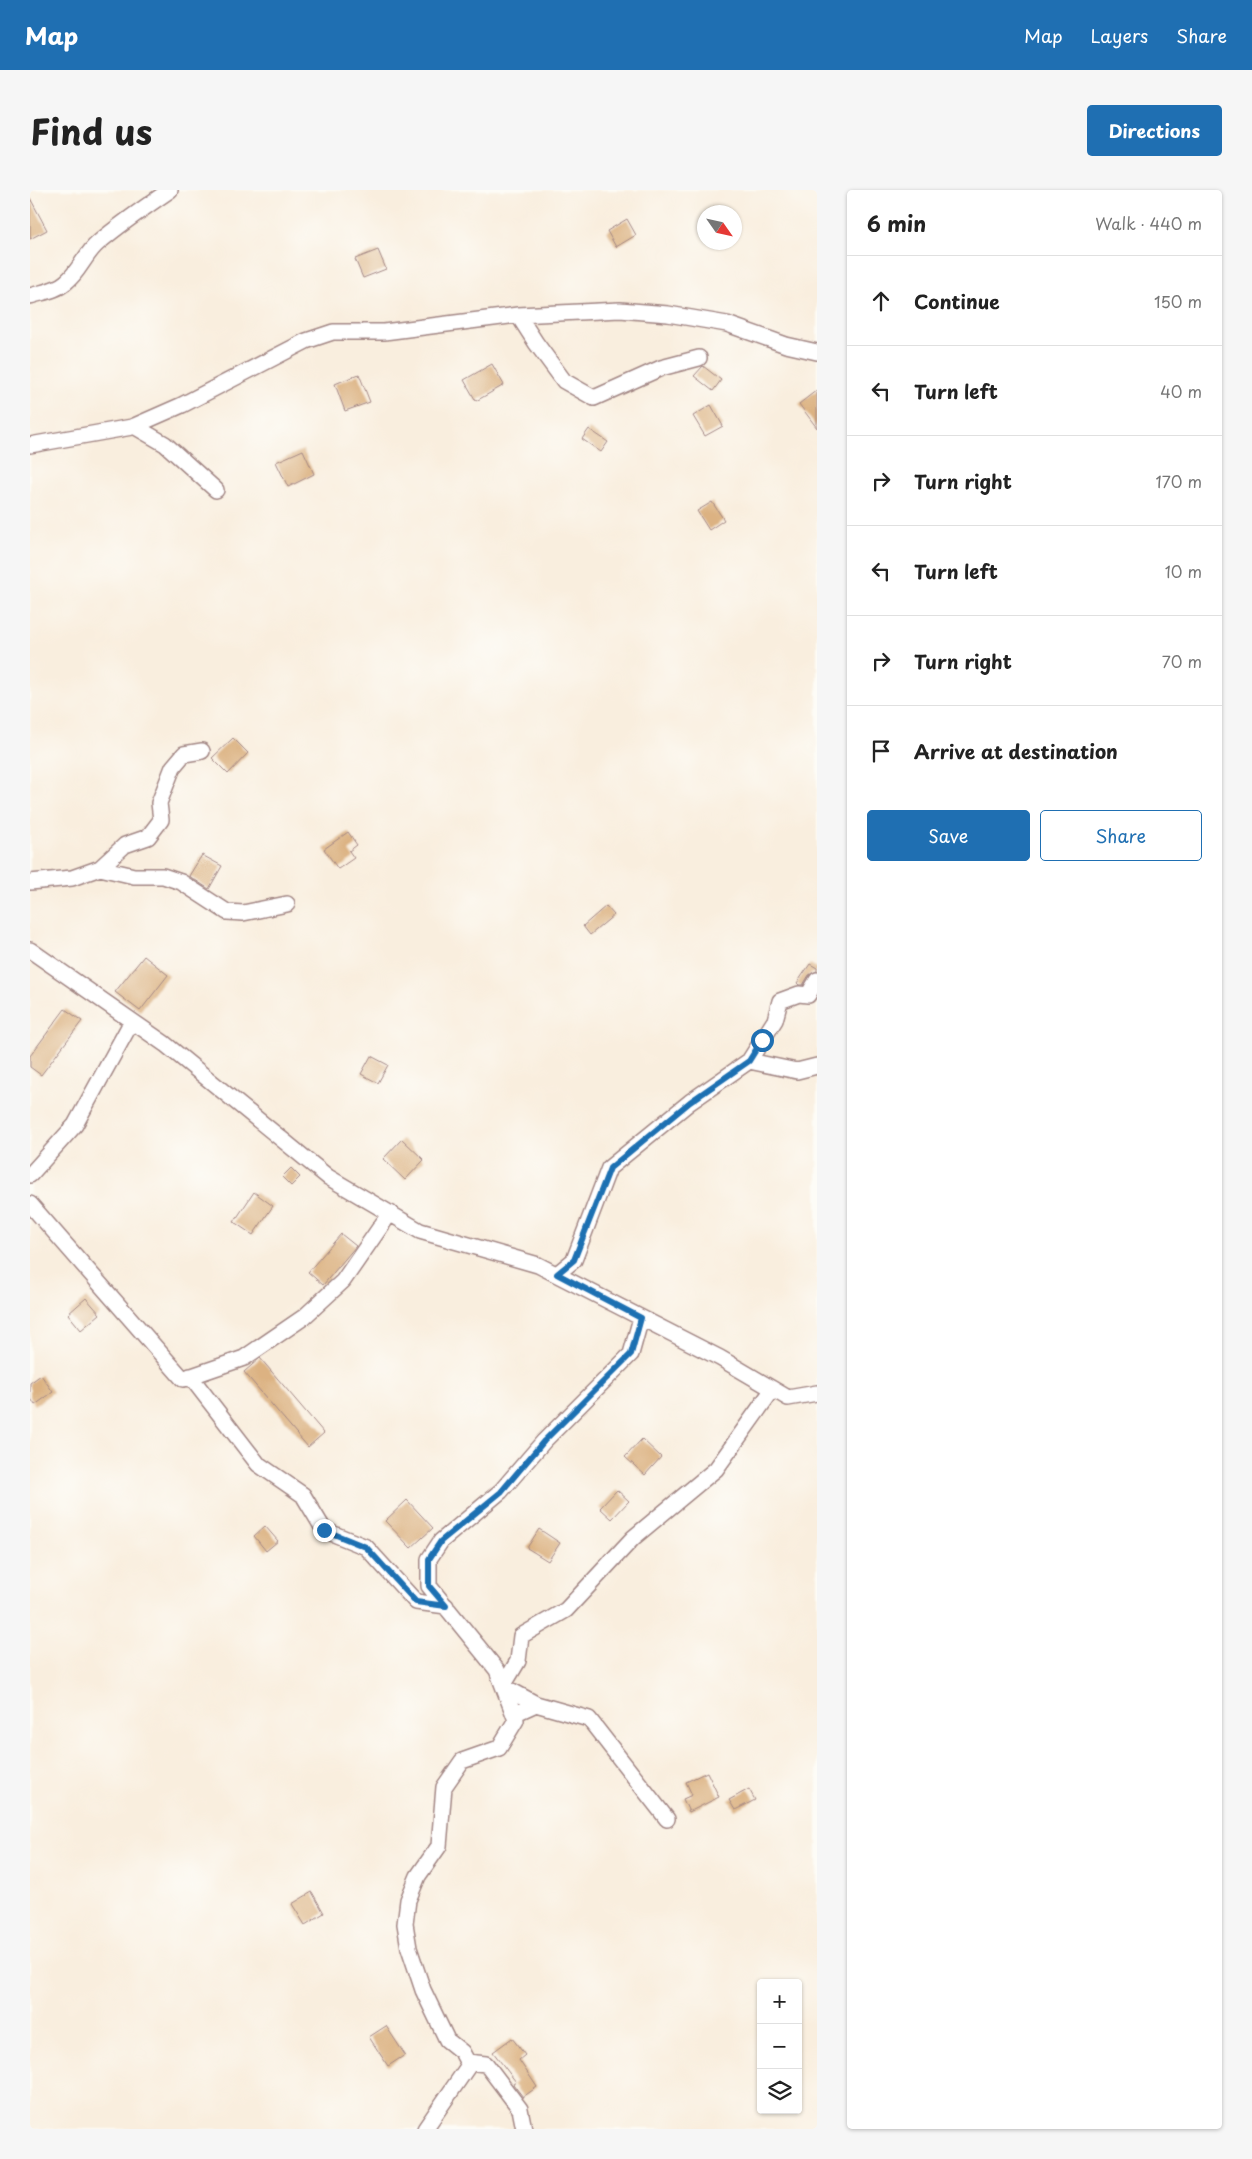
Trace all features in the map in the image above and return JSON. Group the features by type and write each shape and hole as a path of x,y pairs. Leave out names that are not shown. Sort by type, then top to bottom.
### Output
{"street":[{"path":"30,296 54,290 67,282 97,244 130,217 170,190"},
{"path":"30,445 134,426 182,405 306,341 332,332 384,332 518,315 620,310 668,314 727,324 786,345 817,352"},
{"path":"518,315 536,344 564,381 594,398 661,368 699,358"},
{"path":"134,426 165,444 216,490"},
{"path":"30,882 72,878 100,868 125,845 148,837 160,820 159,803 173,767 184,754 202,751"},
{"path":"100,868 134,876 163,876 181,882 227,912 243,913 288,904"},
{"path":"30,950 165,1044 328,1176 420,1231 538,1264 720,1358 788,1398 817,1393"},
{"path":"557,1274 574,1260 610,1168 690,1102 749,1061 774,1020 780,1001 799,994 808,995 817,980"},
{"path":"30,1175 75,1126 132,1021"},
{"path":"749,1061 797,1071 817,1066"},
{"path":"30,1204 183,1379 244,1358 304,1318 343,1281 390,1213"},
{"path":"424,2129 469,2066 462,2052 447,2040 423,1990 409,1948 405,1924 408,1900 418,1876 439,1846 444,1787 462,1762 499,1748 516,1720 497,1670 429,1586 429,1559 441,1541 501,1492 544,1441 631,1354 641,1318"},
{"path":"190,1376 258,1464 303,1495 324,1530 366,1547 416,1602 446,1606"},
{"path":"503,1686 518,1661 521,1636 566,1610 633,1538 716,1470 773,1389"},
{"path":"503,1686 536,1704 589,1719 666,1819"},
{"path":"514,1714 536,1704"},
{"path":"467,2062 486,2064 520,2109 524,2129"}],"building":[{"path":"30,198 47,230 30,239"},
{"path":"627,219 636,235 616,247 607,231"},
{"path":"378,250 386,269 363,278 355,259"},
{"path":"492,364 504,385 476,401 464,380"},
{"path":"703,366 721,380 713,391 694,376"},
{"path":"359,374 370,402 345,411 335,384"},
{"path":"817,390 817,428 799,404"},
{"path":"711,405 723,426 705,436 693,416"},
{"path":"589,429 608,442 601,452 582,439"},
{"path":"303,450 314,474 288,487 276,462"},
{"path":"712,502 724,520 709,530 697,511"},
{"path":"233,738 248,753 228,774 212,758"},
{"path":"348,832 357,845 349,851 354,858 338,869 324,849"},
{"path":"202,855 222,866 209,889 189,876"},
{"path":"606,906 614,915 590,935 583,926"},
{"path":"144,956 168,975 140,1011 115,992"},
{"path":"810,964 817,968 817,971 809,975 803,985 799,985 797,983"},
{"path":"65,1009 82,1021 41,1075 30,1067 30,1056"},
{"path":"371,1056 388,1065 378,1083 361,1074"},
{"path":"402,1139 424,1160 405,1180 383,1159"},
{"path":"291,1168 300,1177 291,1186 282,1177"},
{"path":"254,1192 273,1206 253,1235 234,1222"},
{"path":"341,1234 356,1246 323,1285 308,1272"},
{"path":"86,1298 100,1314 81,1330 68,1314"},
{"path":"260,1358 324,1433 308,1447 244,1372"},
{"path":"41,1375 53,1392 35,1405 30,1397 30,1383"},
{"path":"642,1439 661,1457 645,1475 625,1457"},
{"path":"617,1490 629,1501 612,1519 600,1508"},
{"path":"407,1500 433,1528 411,1548 385,1521"},
{"path":"265,1526 278,1541 266,1551 254,1536"},
{"path":"539,1529 560,1543 548,1561 527,1548"},
{"path":"707,1772 719,1797 689,1812 683,1799 692,1795 686,1782"},
{"path":"749,1789 755,1800 735,1810 729,1800"},
{"path":"312,1892 324,1913 305,1925 292,1904"},
{"path":"386,2026 405,2055 388,2066 369,2037"},
{"path":"512,2038 525,2055 519,2060 537,2087 523,2097 513,2084 516,2082 493,2052"}],"route":[{"path":"324,1530 366,1547 416,1602 446,1606 429,1586 429,1559 441,1541 501,1492 544,1441 631,1354 641,1318 557,1274 574,1260 610,1168 690,1102 749,1061 762,1040"}]}
